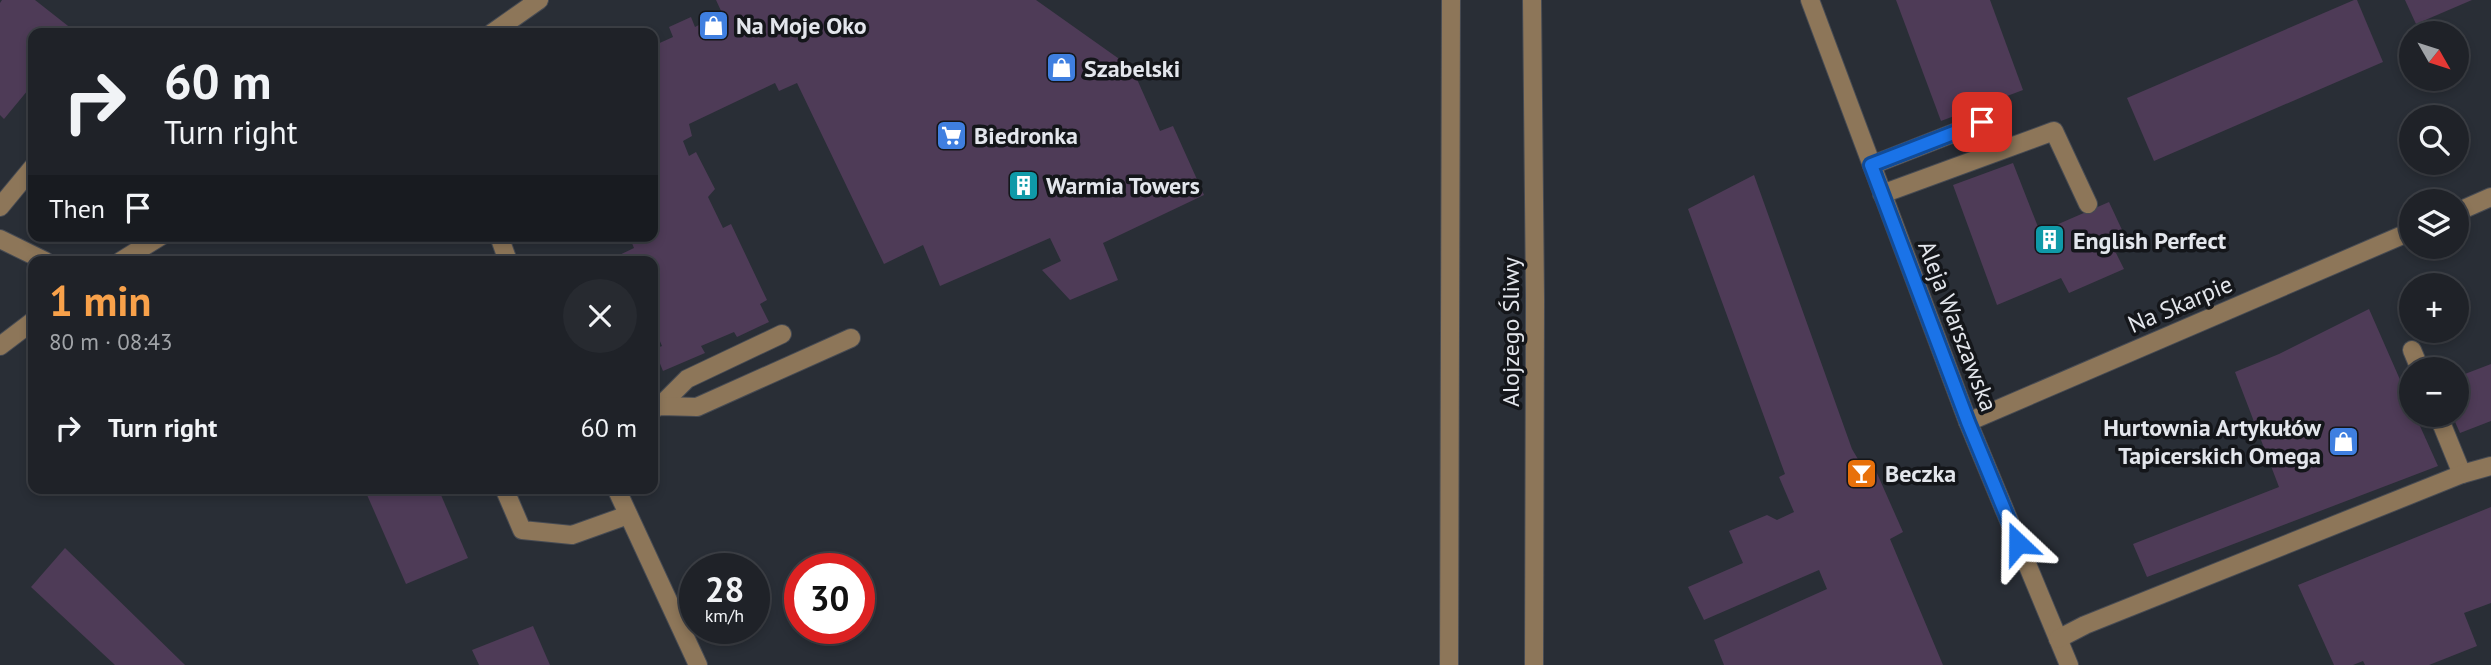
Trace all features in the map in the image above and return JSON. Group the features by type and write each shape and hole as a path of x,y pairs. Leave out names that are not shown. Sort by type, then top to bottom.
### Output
{"street":[{"path":"499,28 539,0"},
{"path":"1449,665 1451,0"},
{"name":"Alojzego Śliwy","path":"1532,0 1535,299 1534,665"},
{"name":"Aleja Warszawska","path":"1810,0 1968,422 2069,665"},
{"path":"1871,165 1982,122"},
{"path":"1882,194 2054,131 2088,204"},
{"path":"0,207 28,173"},
{"path":"2469,207 2491,197"},
{"name":"Na Skarpie","path":"1968,422 2399,237"},
{"path":"0,239 35,256"},
{"path":"129,256 151,242"},
{"path":"0,346 28,325"},
{"path":"658,406 687,379 782,334"},
{"path":"658,408 696,407 851,338"},
{"path":"2412,350 2415,357"},
{"path":"2443,427 2462,474"},
{"path":"2058,639 2085,625 2462,474 2491,466"},
{"path":"506,494 522,530 572,535 628,515"},
{"path":"619,494 698,665"}],"building":[{"path":"2,0 35,0 71,28 28,28 28,90 4,119 0,115"},
{"name":"Warmia Towers","path":"716,0 1036,0 1132,68 1160,131 1173,126 1204,195 1103,243 1118,280 1070,300 1042,270 1061,261 1050,238 940,286 923,245 884,264 797,83 779,91 775,83 689,124 692,136 683,141 689,156 696,152 715,189 708,197 723,228 731,224 767,300 760,304 769,322 737,337 734,332 701,346 705,353 663,371 658,359 658,348 662,346 658,337 658,256 617,256 634,248 632,242 658,242 658,44 673,37 669,27 691,17 695,27 722,13"},
{"path":"1896,0 1990,0 2023,90 1941,121"},
{"path":"2357,0 2383,62 2154,161 2127,98"},
{"path":"2405,0 2472,0 2423,21 2415,21"},
{"name":"English Perfect","path":"2013,163 2040,232 2109,202 2130,247 2116,253 2124,269 2069,293 2061,278 1997,305 1953,185"},
{"path":"1754,175 1852,449 1862,466 1872,462 1903,532 1890,539 1943,665 1724,665 1714,640 1827,589 1819,570 1704,620 1688,587 1743,563 1729,531 1767,515 1777,520 1794,512 1779,477 1785,474 1688,209"},
{"name":"Hurtownia Artykułów Tapicerskich Omega","path":"2369,309 2399,377 2399,427 2420,427 2438,466 2147,577 2133,544 2279,487 2235,372 2279,354"},
{"path":"2491,364 2491,421 2460,433 2457,427 2469,427 2469,372"},
{"path":"367,494 441,494 468,558 406,584"},
{"path":"2491,507 2491,603 2464,613 2477,646 2429,665 2365,665 2363,661 2353,665 2334,665 2298,585"},
{"path":"65,548 185,665 115,665 31,587"},
{"path":"533,626 550,665 479,665 472,650"}],"tunnel":[{"path":"1982,122 1998,111 2000,99"}],"place":[{"name":"Na Moje Oko","path":"713,25"},
{"name":"Szabelski","path":"1061,68"},
{"name":"Biedronka","path":"951,135"},
{"name":"Warmia Towers","path":"1023,185"},
{"name":"English Perfect","path":"2050,240"},
{"name":"Hurtownia Artykułów Tapicerskich Omega","path":"2344,441"},
{"name":"Beczka","path":"1862,473"}],"route":[{"path":"1982,122 1871,165 1968,422 2018,543"}]}
